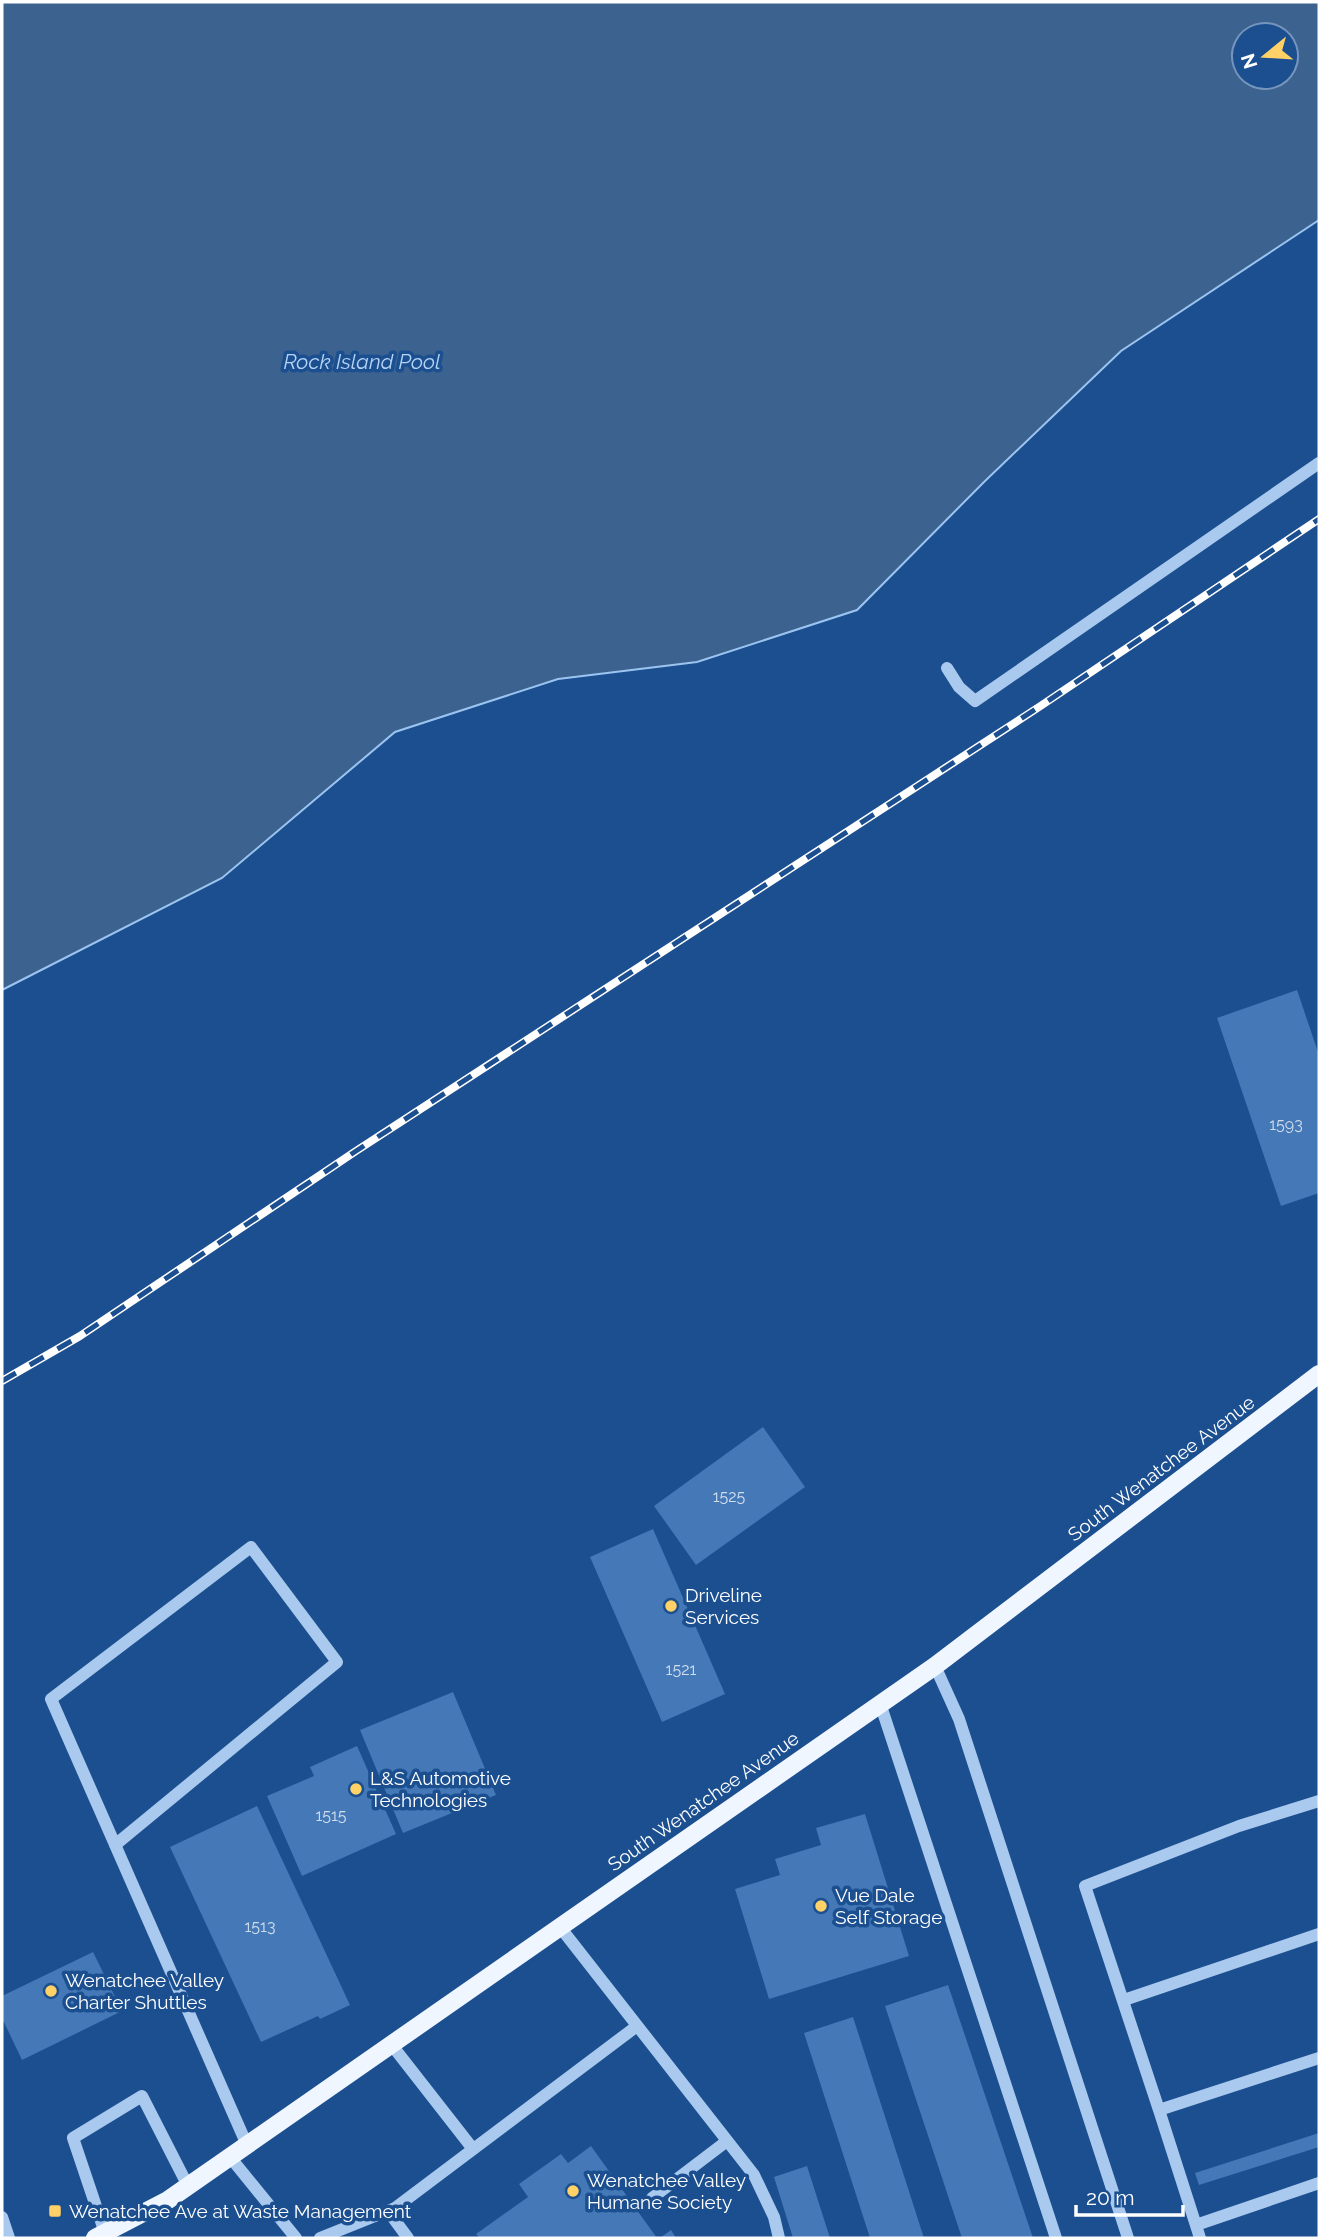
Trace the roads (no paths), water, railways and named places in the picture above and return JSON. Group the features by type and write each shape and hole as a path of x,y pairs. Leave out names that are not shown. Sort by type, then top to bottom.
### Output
{"main road":[{"name":"South Wenatchee Avenue","path":"100,2236 168,2200 934,1666 1319,1374"}],"lane":[{"path":"947,668 958,687 975,701 1319,463"},
{"path":"115,1845 337,1662 251,1547 51,1699 115,1845 247,2145"},
{"path":"934,1666 959,1719 1128,2238"},
{"path":"880,1703 1056,2238"},
{"path":"1200,2238 1085,1886 1239,1826 1319,1801"},
{"path":"560,1927 754,2175 774,2217 779,2238"},
{"path":"1124,2000 1319,1934"},
{"path":"320,2238 388,2211 637,2026"},
{"path":"391,2044 473,2149"},
{"path":"1159,2110 1319,2058"},
{"path":"100,2236 73,2138 142,2096 188,2186"},
{"path":"652,2198 727,2141"},
{"path":"230,2157 296,2238"},
{"path":"1196,2225 1319,2183"},
{"path":"388,2211 408,2238"},
{"path":"2,2217 9,2238"}],"water":[{"name":"Rock Island Pool","path":"2,2 1319,2 1319,220 1121,351 984,482 857,610 697,662 558,679 395,732 222,878 2,990"}],"railway":[{"path":"2,1381 80,1336 356,1151 1039,707 1319,519"}],"place":[{"name":"Driveline Services","path":"671,1606"},
{"name":"L&S Automotive Technologies","path":"356,1789"},
{"name":"Vue Dale Self Storage","path":"821,1906"},
{"name":"Wenatchee Valley Charter Shuttles","path":"51,1991"},
{"name":"Wenatchee Valley Humane Society","path":"573,2191"},
{"name":"Wenatchee Ave at Waste Management","path":"55,2211"}]}
